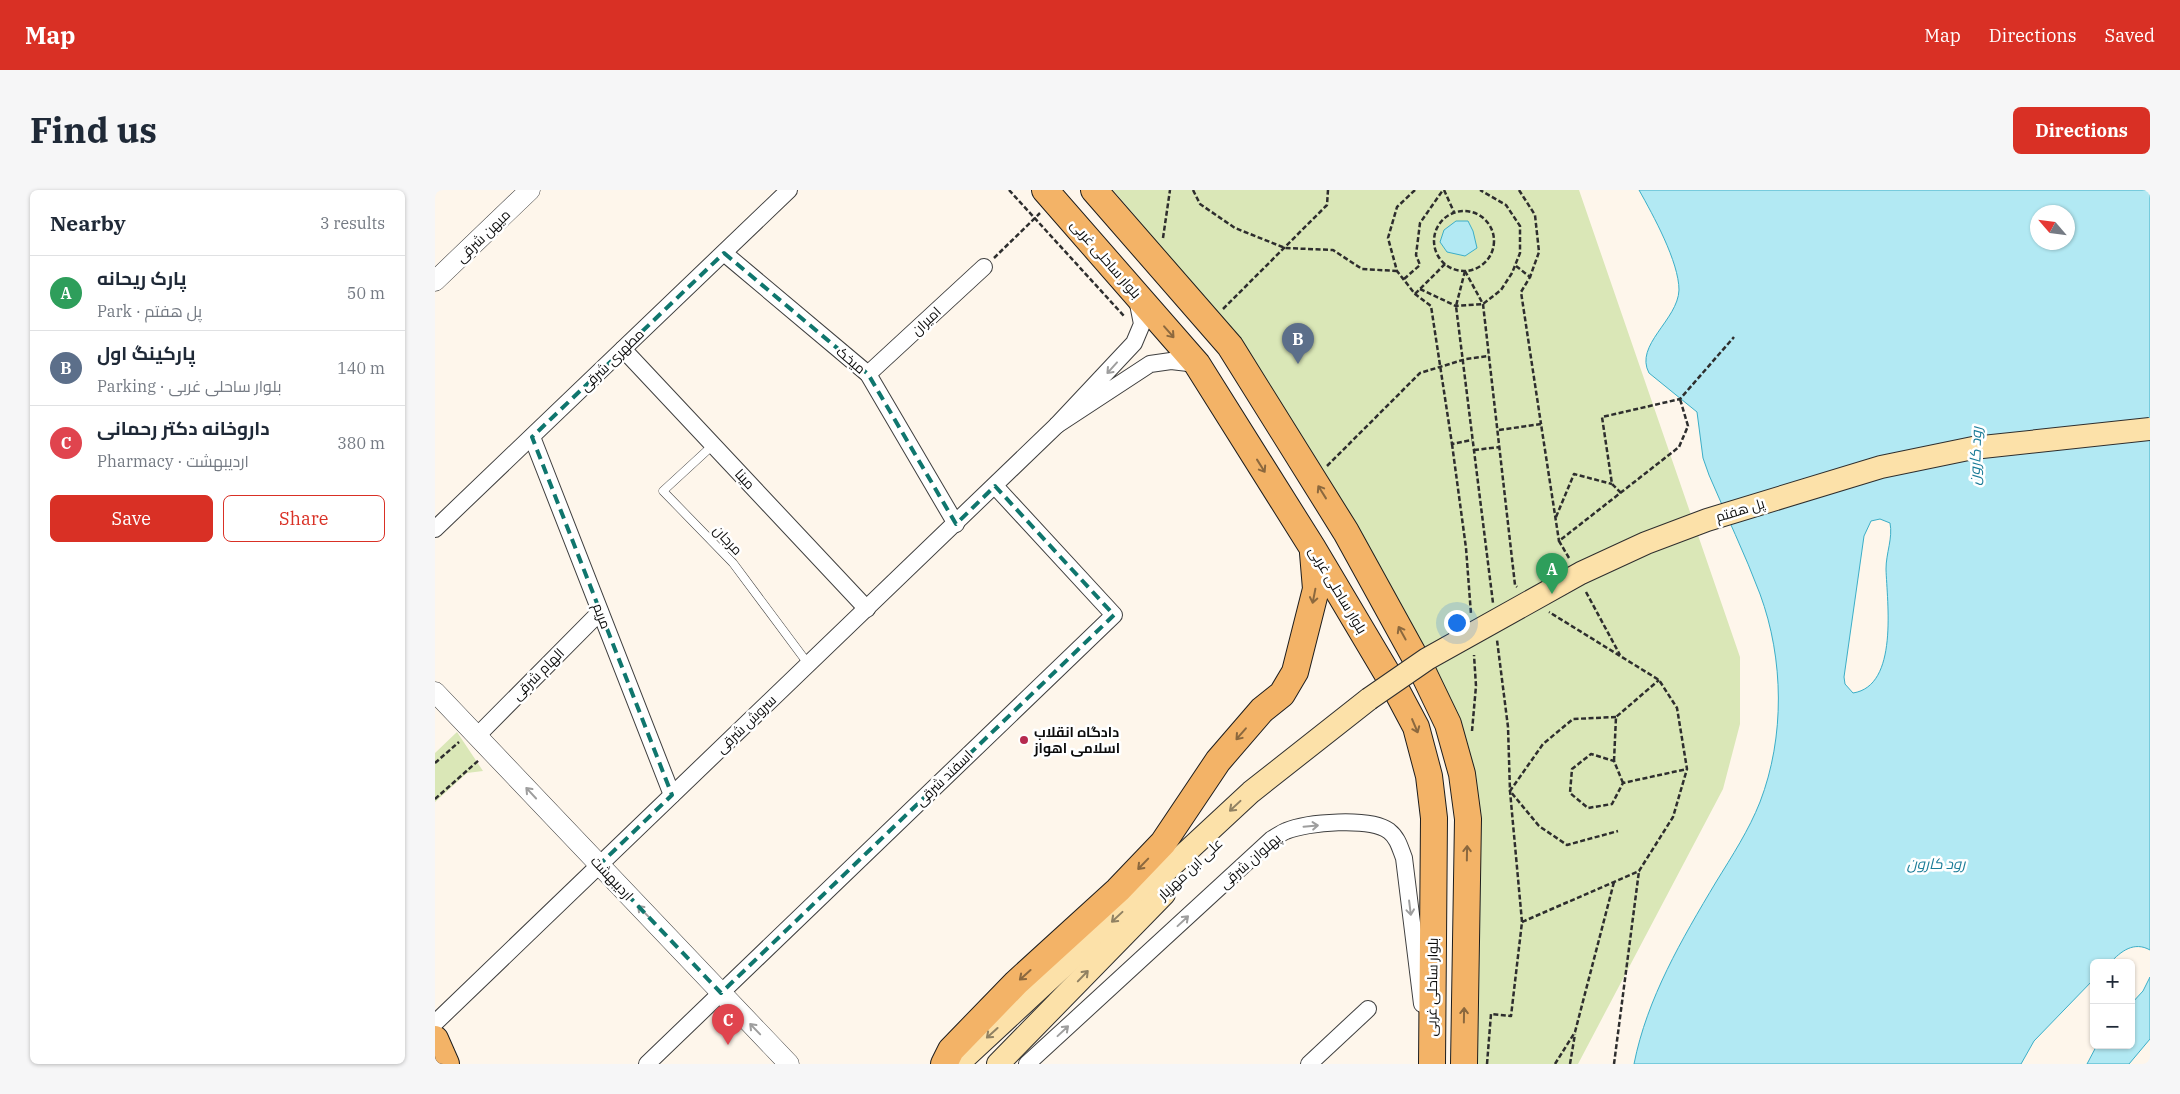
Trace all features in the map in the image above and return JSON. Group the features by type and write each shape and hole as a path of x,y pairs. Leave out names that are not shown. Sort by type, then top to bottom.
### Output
{"main road":[{"path":"1094,190 1230,346 1346,532 1422,670 1448,724 1462,774 1468,820 1463,1064"},
{"name":"بلوار ساحلی غربی","path":"1050,195 1197,364 1312,547 1391,680 1416,727 1429,776 1434,818 1431,1064"},
{"name":"پل هفتم","path":"1376,702 1427,659 1549,590 1638,547 1707,520 1881,467 1973,448 2150,429"},
{"name":"پل هفتم","path":"1376,702 1587,586 1651,557 1711,533 1884,481 1975,462 2150,444"},
{"path":"944,1064 951,1050 1016,983 1118,890 1163,843 1218,760 1262,710 1282,694 1295,672 1316,589 1312,547"},
{"path":"958,1064 1251,792 1376,702"},
{"name":"علی ابن مهزیار","path":"1012,1059 1149,908 1273,792 1376,702"},
{"path":"435,1039 445,1064"}],"street":[{"name":"میهن شرقی","path":"435,281 530,190"},
{"name":"مطهری شرقی","path":"435,529 789,190"},
{"name":"میخک","path":"724,253 868,374 956,524"},
{"name":"امیران","path":"868,374 984,267"},
{"path":"1057,425 1134,343 1142,324 1136,295"},
{"name":"مینا","path":"623,349 867,609"},
{"path":"1057,425 1149,364 1171,361 1197,364"},
{"name":"سروش شرقی","path":"435,1023 1057,425"},
{"name":"مریم","path":"531,437 672,795"},
{"name":"اسفند شرقی","path":"647,1064 1115,615 995,486"},
{"name":"الهام شرقی","path":"477,736 600,612"},
{"name":"اردیبهشت","path":"435,692 789,1064"},
{"name":"پهلوان شرقی","path":"1012,1059 1272,839 1285,831 1303,826 1353,822 1370,823 1389,832 1398,842 1404,858 1431,1064"},
{"path":"1309,1064 1368,1009"}],"lane":[{"name":"مرجان","path":"713,444 663,491 733,563 809,665"}],"path":[{"path":"1009,190 1138,333"},
{"path":"1159,264 1170,190"},
{"path":"1193,190 1200,204 1235,228 1285,248 1333,250 1362,270 1397,271"},
{"path":"1210,323 1327,205 1328,190"},
{"path":"1415,190 1397,207 1388,238 1397,271 1415,294 1431,306 1452,444 1473,440"},
{"path":"1404,280 1420,265 1416,255 1420,223 1444,190 1454,212"},
{"path":"1420,290 1456,306 1483,304 1501,290 1520,253 1520,226 1506,205 1480,190"},
{"path":"1519,190 1535,215 1539,252 1530,277 1521,292 1559,541 1573,566"},
{"path":"984,267 1034,219 1050,195"},
{"path":"1464,210 1474,212 1483,217 1490,225 1494,235 1491,255 1475,269 1465,271 1451,268 1445,264 1435,249 1435,231 1446,216 1464,210"},
{"path":"1415,294 1445,264"},
{"path":"1515,266 1530,277"},
{"path":"1465,271 1483,304 1499,430 1515,585 1521,590"},
{"path":"1465,271 1456,306 1493,609"},
{"path":"1612,484 1602,417 1679,400 1734,336"},
{"path":"1313,479 1420,373 1440,366 1489,356"},
{"path":"1559,541 1679,447 1688,426 1679,400"},
{"path":"1499,430 1541,424"},
{"path":"1474,450 1500,447"},
{"path":"1556,519 1574,474 1612,484 1621,492"},
{"path":"1586,591 1621,657"},
{"path":"1547,611 1659,680 1677,708 1687,769 1673,816 1639,871 1614,1064"},
{"path":"1487,1064 1491,1014 1511,1016 1522,922 1510,791 1508,727 1497,638"},
{"path":"1510,791 1543,744 1573,719 1616,718 1659,680"},
{"path":"1614,761 1591,754 1571,769 1571,793 1588,808 1612,804 1623,783 1614,761 1616,718"},
{"path":"435,763 458,742 477,736"},
{"path":"435,799 491,751"},
{"path":"1623,783 1687,769"},
{"path":"1510,791 1539,826 1567,845 1618,831"},
{"path":"1522,922 1639,871"},
{"path":"1571,1064 1575,1032 1614,882"},
{"path":"1555,1064 1575,1032"}],"highlighted area":[{"path":"724,253 868,374 956,524 995,486 1114,615 721,993 599,865 672,795 532,437"}],"green space":[{"path":"1113,190 1579,190 1740,657 1740,724 1723,789 1578,1064 1467,1064 1466,780 1220,316"},
{"path":"457,732 483,771 467,773 435,802 435,753"}],"water":[{"name":"رود کارون","path":"1639,190 2150,190 2150,950 2144,947 2133,947 2123,951 2114,959 2090,959 2090,983 2034,1041 2021,1064 1634,1064 1648,1016 1667,970 1745,833 1760,802 1774,751 1778,698 1774,645 1768,619 1742,549 1703,458 1697,412 1649,373 1646,363 1647,352 1672,312 1679,290 1675,266 1658,225","holes":["1880,519 1890,523 1891,529 1886,569 1888,621 1884,659 1878,675 1868,687 1853,693 1845,684 1844,677 1864,536 1871,521"]},
{"path":"1456,221 1468,221 1473,231 1477,248 1465,256 1447,252 1440,242 1444,230"},
{"path":"2150,977 2150,1039 2129,1064 2087,1064 2095,1049 2135,1049 2135,1000 2143,991"}],"place":[{"name":"پارکینگ اول","path":"1298,364"},
{"name":"پارک ریحانه","path":"1552,594"},
{"name":"دادگاه انقلاب اسلامی اهواز","path":"1024,740"},
{"name":"داروخانه دکتر رحمانی","path":"728,1045"}]}
